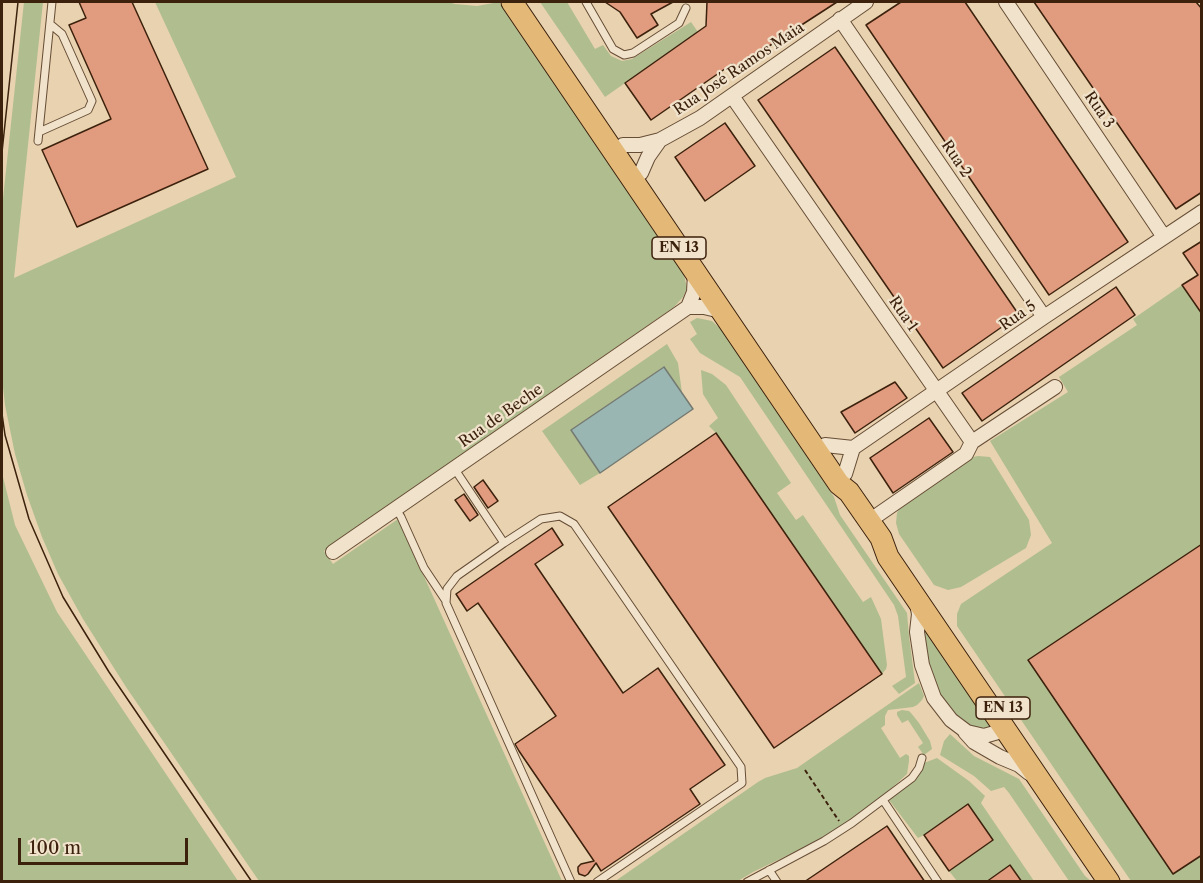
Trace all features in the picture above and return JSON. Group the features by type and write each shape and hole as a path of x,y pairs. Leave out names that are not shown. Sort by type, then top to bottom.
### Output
{"main road":[{"name":"EN 13","path":"512,2 839,484 847,483"},
{"name":"EN 13","path":"526,2 825,445 881,538 888,556 1109,882"},
{"path":"561,74 612,139 623,145"},
{"name":"EN 13","path":"881,538 897,549 1121,882"}],"street":[{"name":"Rua José Ramos Maia","path":"623,145 640,145 660,140 700,118 866,2"},
{"name":"Rua 3","path":"1006,2 1164,237"},
{"name":"Rua 2","path":"840,19 1044,317"},
{"name":"Rua 1","path":"732,96 972,442"},
{"name":"Rua José Ramos Maia","path":"641,173 648,157 660,140"},
{"name":"Rua 5","path":"853,448 1202,212"},
{"path":"695,273 694,292 688,307 722,311"},
{"name":"Rua de Beche","path":"333,552 688,307"},
{"path":"869,520 966,454 972,442 1055,387"},
{"path":"825,445 853,448 847,483"},
{"path":"915,597 919,614 917,632 922,666 934,698 974,742 1019,765 1041,782"},
{"path":"956,724 967,732 984,736 998,732 1001,723 998,700"}],"lane":[{"path":"38,141 52,2"},
{"path":"586,2 613,49 624,55 633,54 679,23 686,8"},
{"path":"39,132 88,110 92,101 62,34 50,24"},
{"path":"454,468 504,543"},
{"path":"396,508 424,568 446,601 572,882"},
{"path":"446,601 447,589 457,576 541,519 560,516 574,524 741,767 742,783 597,882"},
{"path":"747,882 844,828 912,778 922,758"},
{"path":"883,800 938,882"},
{"path":"769,870 777,882"}],"path":[{"path":"805,770 844,828"}],"green space":[{"path":"24,2 43,2 14,278 236,177 155,2 449,2 477,6 499,2 684,275 687,288 674,307 324,551 333,564 398,519 562,881 259,881 126,687 83,619 58,574 27,495 15,454 2,378 2,208"},
{"path":"540,2 567,2 595,49 603,45 611,56 622,61 632,59 691,22 698,32 605,97"},
{"path":"1182,285 1202,314 1201,881 1131,881 957,626 957,614 961,604 1052,543 990,441 1068,392 1059,377 1137,325 1133,319"},
{"path":"697,318 712,321 723,331 834,497 840,515 907,613 915,683 899,694 892,686 906,677 898,616 894,605 740,377 700,353 690,339 697,334 690,322"},
{"path":"667,344 678,363 682,393 663,367 571,430 600,473 580,485 542,431"},
{"path":"701,370 712,374 726,385 791,483 777,493 796,520 803,515 863,602 871,597 881,619 887,665 882,674 709,426 718,418 703,394"},
{"path":"990,457 1029,520 1031,535 1026,548 961,587 948,590 934,585 899,534 896,523 897,513 902,503 968,458"},
{"path":"2,473 15,525 57,612 238,881 2,881"},
{"path":"927,620 995,726 986,730 964,725 943,702 927,668 923,633"},
{"path":"919,683 924,696 922,700 913,707 888,710 885,725 881,728 900,758 906,754 909,756 907,774 880,799 846,823 811,844 738,881 614,882 758,782 797,768"},
{"path":"902,710 911,713 930,741 932,749 924,755 918,747 923,743 908,720 902,723 897,715 897,712"},
{"path":"950,734 974,756 1019,779 1085,876 1091,881 1069,881 1004,787 991,791 974,776 940,755 944,741"},
{"path":"937,758 969,781 985,796 981,803 1034,881 1022,881 1010,865 986,881 957,881 949,871 993,840 968,805 918,838 889,800 916,778 924,763"}],"water":[{"path":"664,367 693,409 600,473 571,430"}],"building":[{"path":"79,2 132,2 208,169 77,227 42,150 111,119 69,25 86,18"},
{"path":"605,2 673,2 651,14 658,25 637,38 620,12"},
{"path":"707,2 837,2 766,48 767,50 737,70 732,64 651,120 625,83 706,26"},
{"path":"901,2 965,2 1128,242 1049,295 866,25"},
{"path":"1034,2 1196,2 1202,9 1202,192 1176,209"},
{"path":"835,47 1019,315 943,368 758,100"},
{"path":"725,123 755,166 705,201 675,157"},
{"path":"1202,241 1202,314 1182,285 1198,275 1183,253"},
{"path":"1116,287 1135,315 982,421 962,393"},
{"path":"895,382 907,398 855,433 841,412"},
{"path":"929,418 953,452 893,493 870,458"},
{"path":"716,433 882,674 774,748 608,507"},
{"path":"483,480 498,501 488,508 474,487"},
{"path":"464,494 478,515 470,521 455,500"},
{"path":"552,528 563,545 535,564 623,693 658,668 725,765 690,789 700,804 601,871 596,863 585,876 579,874 578,867 594,861 515,744 556,716 478,603 467,611 456,594"},
{"path":"1202,544 1202,855 1173,874 1028,660"},
{"path":"968,804 993,840 949,871 924,835"},
{"path":"887,826 925,882 804,882"},
{"path":"1010,865 1022,882 986,882"}],"tram line":[{"path":"2,152 18,2"},
{"path":"2,414 5,435 29,519 63,597 109,672 252,882"}]}
